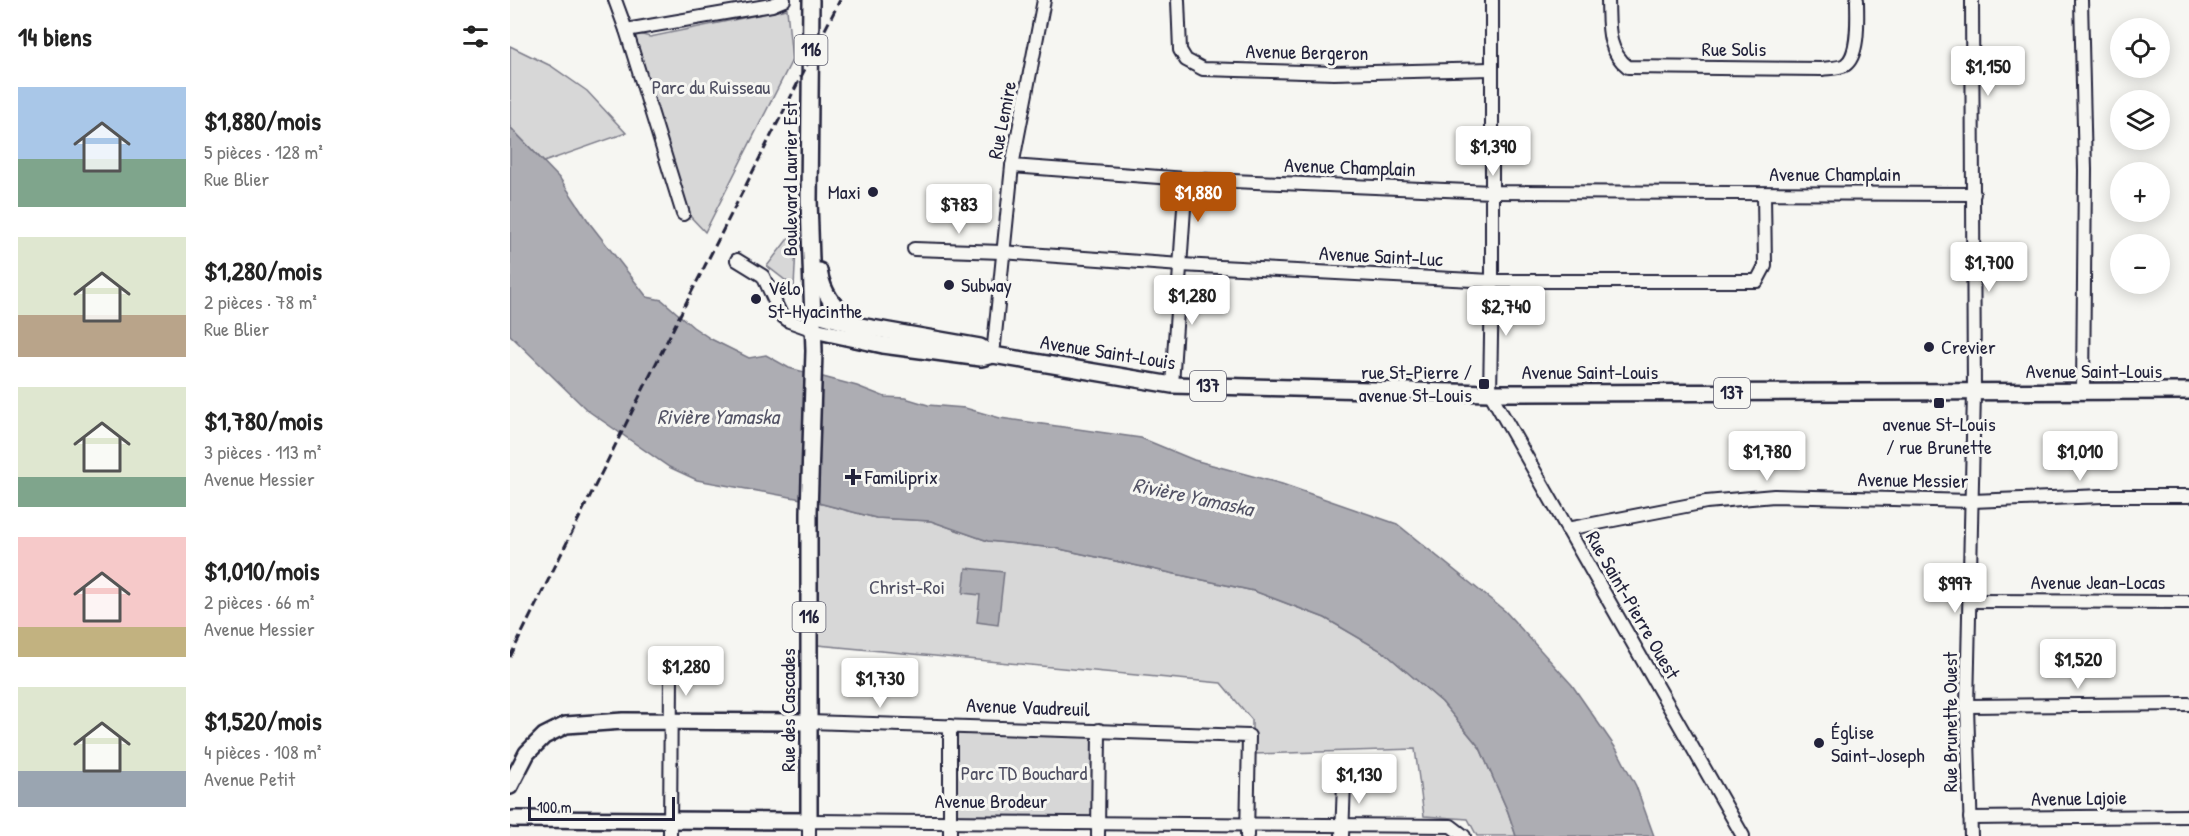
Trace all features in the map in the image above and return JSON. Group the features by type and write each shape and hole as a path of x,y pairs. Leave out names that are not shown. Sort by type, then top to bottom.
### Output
{"main road":[{"name":"Boulevard Laurier Est","path":"809,512 814,358 809,200 811,0"},
{"path":"809,200 822,287 839,311 860,326"},
{"name":"Avenue Saint-Louis","path":"814,313 860,326 980,348 993,355 1172,385 1490,393 2189,391"},
{"name":"Avenue Saint-Louis","path":"814,330 883,345 981,358 993,355"},
{"name":"Rue des Cascades","path":"809,512 809,829"},
{"name":"Avenue Vaudreuil","path":"510,786 527,753 544,736 566,724 809,722"},
{"name":"Avenue Brodeur","path":"511,819 670,820 809,829"}],"street":[{"path":"615,0 683,214"},
{"path":"626,30 772,5 784,0"},
{"name":"Rue Lemire","path":"993,355 1012,166 1044,0"},
{"name":"Avenue Bergeron","path":"1178,0 1180,50 1186,60 1203,69 1334,73 1491,69"},
{"path":"1490,393 1492,0"},
{"name":"Rue Solis","path":"1608,0 1609,42 1620,61 1628,67 1822,69 1844,66 1851,59 1857,35 1857,0"},
{"name":"Rue Brunette Ouest","path":"1971,836 1967,706 1974,392 1972,0"},
{"path":"2081,0 2085,170 2083,392"},
{"name":"Avenue Champlain","path":"1012,166 1186,179 1492,192 1974,195"},
{"path":"1172,385 1186,179"},
{"name":"Avenue Saint-Luc","path":"914,249 1002,252 1181,265 1492,281 1757,281 1765,266 1764,194"},
{"name":"Avenue Saint-Louis","path":"737,260 763,276 781,315 789,321 814,330"},
{"name":"Rue Saint-Pierre Ouest","path":"1490,393 1743,836"},
{"name":"Avenue Messier","path":"1567,529 1706,502 1774,496 1972,501 2103,496 2189,496"},
{"name":"Avenue Jean-Locas","path":"1970,601 2189,602"},
{"path":"670,836 671,673"},
{"path":"1967,706 2189,704"},
{"name":"Avenue Vaudreuil","path":"809,722 1250,736 1247,830"},
{"path":"950,726 950,836"},
{"path":"1097,830 1099,730"},
{"path":"1343,831 1344,783"},
{"name":"Avenue Lajoie","path":"1970,818 2189,816"},
{"name":"Avenue Brodeur","path":"809,829 950,822 1097,830 1343,831 1450,826 1464,836"}],"green space":[{"name":"Parc du Ruisseau","path":"787,9 792,60 705,232 688,214 631,32 650,37"},
{"path":"510,46 551,66 587,91 626,133 544,162 510,127"},
{"path":"797,227 794,287 767,266"},
{"name":"Christ-Roi","path":"807,500 876,518 931,521 988,541 1055,548 1254,591 1325,618 1385,653 1442,702 1480,748 1516,836 1477,836 1468,819 1424,816 1415,749 1252,754 1252,720 1221,683 807,644"},
{"name":"Parc TD Bouchard","path":"947,726 1101,726 1099,821 946,820"}],"water":[{"name":"Rivière Yamaska","path":"510,127 561,180 591,225 647,297 662,300 693,327 711,339 749,358 766,355 789,368 857,386 885,397 905,398 928,405 965,408 1000,418 1141,438 1194,460 1282,484 1397,524 1505,611 1572,685 1617,750 1636,786 1654,836 1516,836 1480,748 1442,702 1385,653 1325,618 1254,591 1055,548 988,541 931,521 876,518 807,500 697,480 669,467 587,410 510,335"},
{"path":"966,568 1004,572 998,625 977,622 980,595 963,593"}],"railway":[{"path":"510,657 840,0"}],"place":[{"name":"Maxi","path":"873,192"},
{"name":"Subway","path":"949,285"},
{"name":"Vélo St-Hyacinthe","path":"756,299"},
{"name":"Crevier","path":"1929,347"},
{"name":"rue St-Pierre / avenue St-Louis","path":"1484,384"},
{"name":"avenue St-Louis / rue Brunette","path":"1939,403"},
{"name":"Familiprix","path":"853,477"},
{"name":"Église Saint-Joseph","path":"1819,743"}]}
